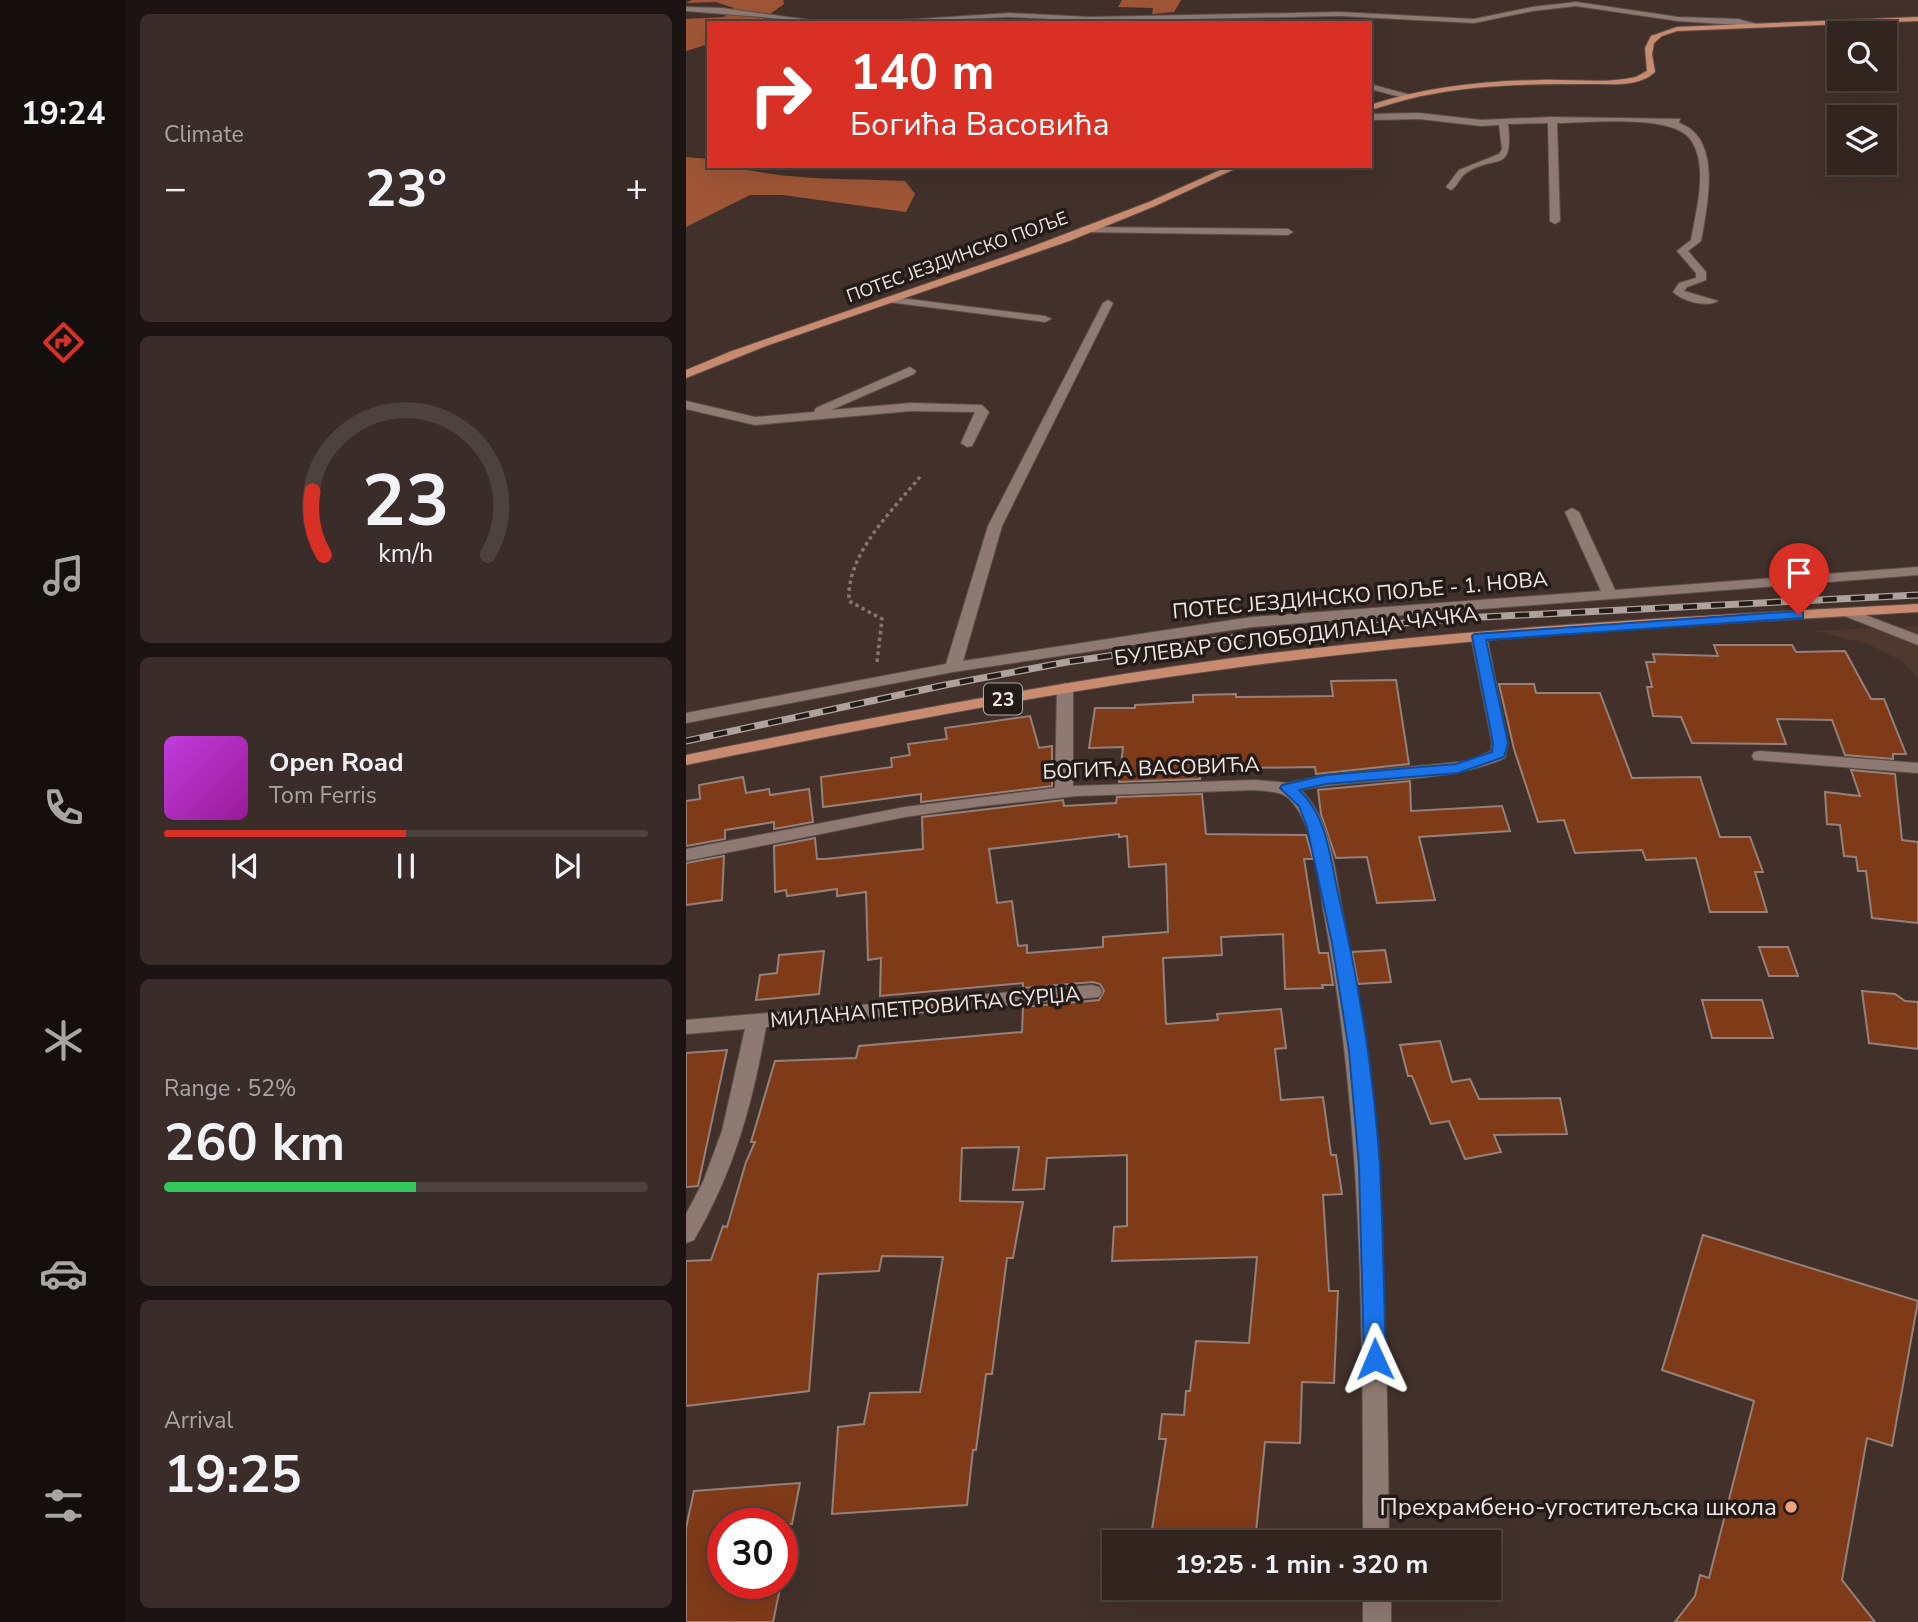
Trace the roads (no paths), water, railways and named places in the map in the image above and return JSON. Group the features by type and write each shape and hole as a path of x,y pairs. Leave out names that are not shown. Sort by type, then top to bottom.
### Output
{"main road":[{"path":"1372,107 1437,88 1636,79 1651,72 1646,49 1657,35 1687,28 1918,19"},
{"name":"ПОТЕС ЈЕЗДИНСКО ПОЉЕ","path":"686,374 760,343 892,300 1084,230 1181,192 1233,168"},
{"name":"БУЛЕВАР ОСЛОБОДИЛАЦА ЧАЧКА","path":"686,760 910,715 1222,664 1479,636 1918,608"}],"street":[{"path":"1587,0 1629,11"},
{"path":"892,21 993,15 1090,19 1339,14 1474,21 1566,5 1588,5 1678,19 1753,24"},
{"path":"686,9 722,10 813,21"},
{"path":"1372,87 1404,96"},
{"path":"1372,117 1419,116 1481,123 1551,120 1676,121"},
{"path":"1551,120 1554,125 1555,221"},
{"path":"1660,121 1685,126 1692,132 1703,158 1704,206 1700,214 1696,241 1686,245 1682,251 1701,272 1701,280 1683,285 1678,292 1685,297 1713,301"},
{"path":"1451,187 1462,172 1502,156 1506,149 1503,122"},
{"path":"1084,230 1289,232"},
{"path":"892,300 1045,319"},
{"path":"953,667 995,526 1108,303"},
{"path":"804,418 910,371"},
{"path":"686,405 755,421 911,407 978,408 983,412 967,443"},
{"path":"1572,512 1609,595"},
{"name":"ПОТЕС ЈЕЗДИНСКО ПОЉЕ - 1. НОВА","path":"686,718 953,667 1252,622 1918,570"},
{"path":"1847,612 1918,640"},
{"name":"БОГИЋА ВАСОВИЋА","path":"686,855 905,812 1064,792 1225,785 1288,788 1326,779 1458,768 1499,754 1500,743 1479,636"},
{"path":"1064,792 1065,688"},
{"path":"1760,756 1918,768"},
{"path":"1288,788 1306,804 1315,827 1341,943 1359,1051 1370,1166 1376,1530"},
{"name":"МИЛАНА ПЕТРОВИЋА СУРЏА","path":"686,1027 1092,992"},
{"name":"МИЛАНА ПЕТРОВИЋА СУРЏА","path":"686,1234 701,1211 730,1145 744,1097 757,1021"},
{"path":"1377,1600 1377,1622"}],"railway":[{"path":"686,741 945,685 1067,662 1240,637 1463,618 1918,595"}],"place":[{"name":"Прехрамбено-угоститељска школа","path":"1791,1507"}]}
